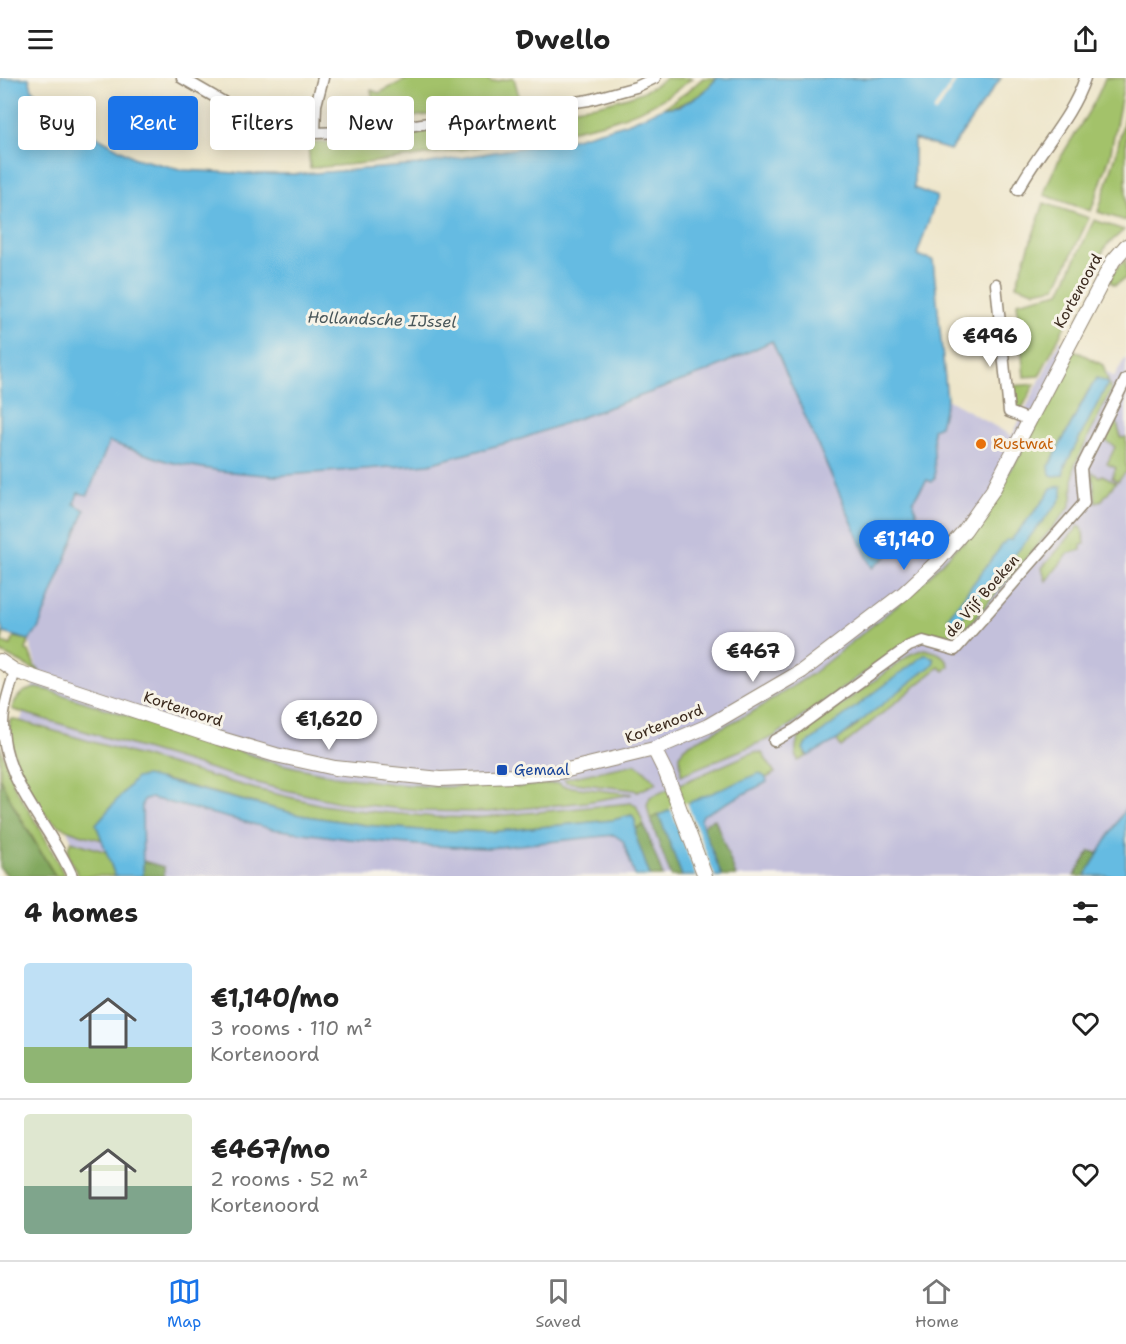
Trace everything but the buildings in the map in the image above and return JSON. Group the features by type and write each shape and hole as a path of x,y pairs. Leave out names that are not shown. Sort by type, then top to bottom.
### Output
{"street":[{"path":"182,78 213,96"},
{"path":"323,78 316,105 315,133 373,131 589,100 636,87 655,78"},
{"path":"1018,190 1029,168 1073,105 1085,78"},
{"name":"Kortenoord","path":"0,661 15,670 218,738 276,755 335,768 440,779 514,777 559,772 654,749 708,726 802,671 904,593 938,561 965,530 993,490 1113,261 1126,246"},
{"path":"996,284 1009,412 1029,420"},
{"name":"de Vijf Boeken","path":"774,741 794,730 909,646 923,641 955,650 1084,503 1081,468 1126,379"},
{"path":"15,670 3,724 9,761 20,786 47,829 72,876"},
{"path":"654,749 666,773 705,876"}],"shaded area":[{"path":"772,340 872,568 910,534 922,519 917,516 913,500 927,479 935,477 933,428 940,426 947,399 1012,436 1060,340 1114,377 1126,357 1126,836 1101,876 88,876 19,725 38,672 29,640 38,629 84,510 74,504 78,493 88,495 109,441 169,462 220,471 275,476 429,464 521,439 660,389 706,372"}],"green space":[{"path":"409,78 487,78 491,82 514,78 519,96 426,96 426,115 414,117 414,96 372,96 371,90 379,93"},
{"path":"666,78 692,78 671,94 649,106 626,116 578,130 578,108 624,98 658,84"},
{"path":"703,78 717,78 693,99 680,105 663,108 688,91"},
{"path":"1105,78 1125,78 1110,156 1091,211 1044,195 1056,165 1091,108"},
{"path":"1126,110 1126,221 1098,212 1116,155"},
{"path":"426,128 426,150 458,150 358,164 310,168 309,150 315,150 315,143 327,142 327,150 414,150 414,130"},
{"path":"1044,203 1089,218 1056,287 1034,291 1016,285"},
{"path":"1094,220 1124,230 1106,246 1039,376 1024,377 1017,302 1060,292"},
{"path":"1126,259 1126,278 1115,285 1109,281 1114,271"},
{"path":"1074,350 1103,365 1111,390 1074,467 1072,499 1069,508 968,626 951,635 922,632 773,737 681,775 680,755 684,747 756,710 812,674 913,593 961,543 963,544 1018,458","holes":["1097,379 1108,383 1063,474 1053,476 1050,474 1049,466 1088,391","1051,488 1062,496 958,622 1011,540"]},
{"path":"1035,384 1021,410 1015,408 1013,386"},
{"path":"1116,419 1121,438 1126,437 1126,472 1118,481 1112,477 1116,468 1107,464 1115,447 1106,441"},
{"path":"1092,472 1116,482 1102,500 1096,502"},
{"path":"1079,526 1082,528 1085,544 1081,545 1081,550 1069,553 1046,581 1042,568"},
{"path":"0,633 3,634 2,642 11,645 14,637 29,640 26,650 29,651 39,672 0,652"},
{"path":"924,649 942,656 949,666 944,671 939,667 841,747 837,740 857,726 867,700 805,745 805,754 808,756 798,761 796,745 804,732 911,654"},
{"path":"36,688 276,763 334,776 394,784 443,787 515,785 516,787 559,783 562,786 632,794 586,802 488,812 421,811 339,802 268,786 12,708 21,694"},
{"path":"10,720 255,789 322,805 435,817 474,818 632,803 636,805 644,825 635,829 632,815 613,820 489,832 420,830 365,825 300,815 162,779 97,824 102,840 65,828 45,814 29,790 16,761 10,732"},
{"path":"0,746 14,786 65,876 55,876 4,789 0,778"},
{"path":"754,752 762,753 775,773 766,778 760,774 650,819 647,805 650,797"},
{"path":"635,764 657,783 637,792 566,782 564,779"},
{"path":"0,778 17,813 55,876 8,876 0,868"},
{"path":"659,815 682,876 671,876 650,819"},
{"path":"715,819 736,876 722,876 703,828 707,822"},
{"path":"644,825 663,876 650,876 635,829"},
{"path":"71,841 107,852 115,876 79,876 68,854"},
{"path":"1090,851 1099,853 1085,876 1074,876"},
{"path":"143,861 164,867 164,876 143,876"}],"water":[{"name":"Hollandsche IJssel","path":"0,78 29,78 32,89 39,96 18,96 18,150 96,150 96,136 108,143 108,150 121,150 135,158 184,170 301,174 418,165 507,150 578,150 578,137 625,124 663,108 680,106 702,94 717,78 1001,78 950,150 914,139 914,188 937,197 917,255 933,260 947,399 940,426 933,429 935,477 932,482 927,480 913,500 917,516 922,519 902,544 872,568 772,341 706,372 521,439 429,464 275,476 220,471 169,462 109,442 88,495 78,493 74,504 85,510 38,629 29,640 3,633 0,622"},
{"path":"1097,378 1108,383 1065,466 1063,475 1053,476 1050,474 1049,466"},
{"path":"1062,486 1062,497 1058,503 960,620 955,623 950,622 948,617 1006,540 1011,540 1051,488"},
{"path":"926,654 934,659 931,666 837,740 808,756 803,749 805,745"},
{"path":"760,773 767,782 703,815 701,820 722,876 682,876 659,815"},
{"path":"146,776 300,815 365,825 420,830 489,832 613,820 632,815 635,821 636,837 650,876 635,876 623,841 614,835 490,848 431,846 272,829 151,798 144,799 142,804 143,876 115,876 96,824 136,778"},
{"path":"1126,807 1126,876 1085,876"}],"pier":[{"path":"955,78 958,78 934,114 934,109"},
{"path":"687,802 715,876 696,876 670,807"}],"place":[{"name":"Rustwat","path":"981,444"},
{"name":"Gemaal","path":"502,770"}]}
